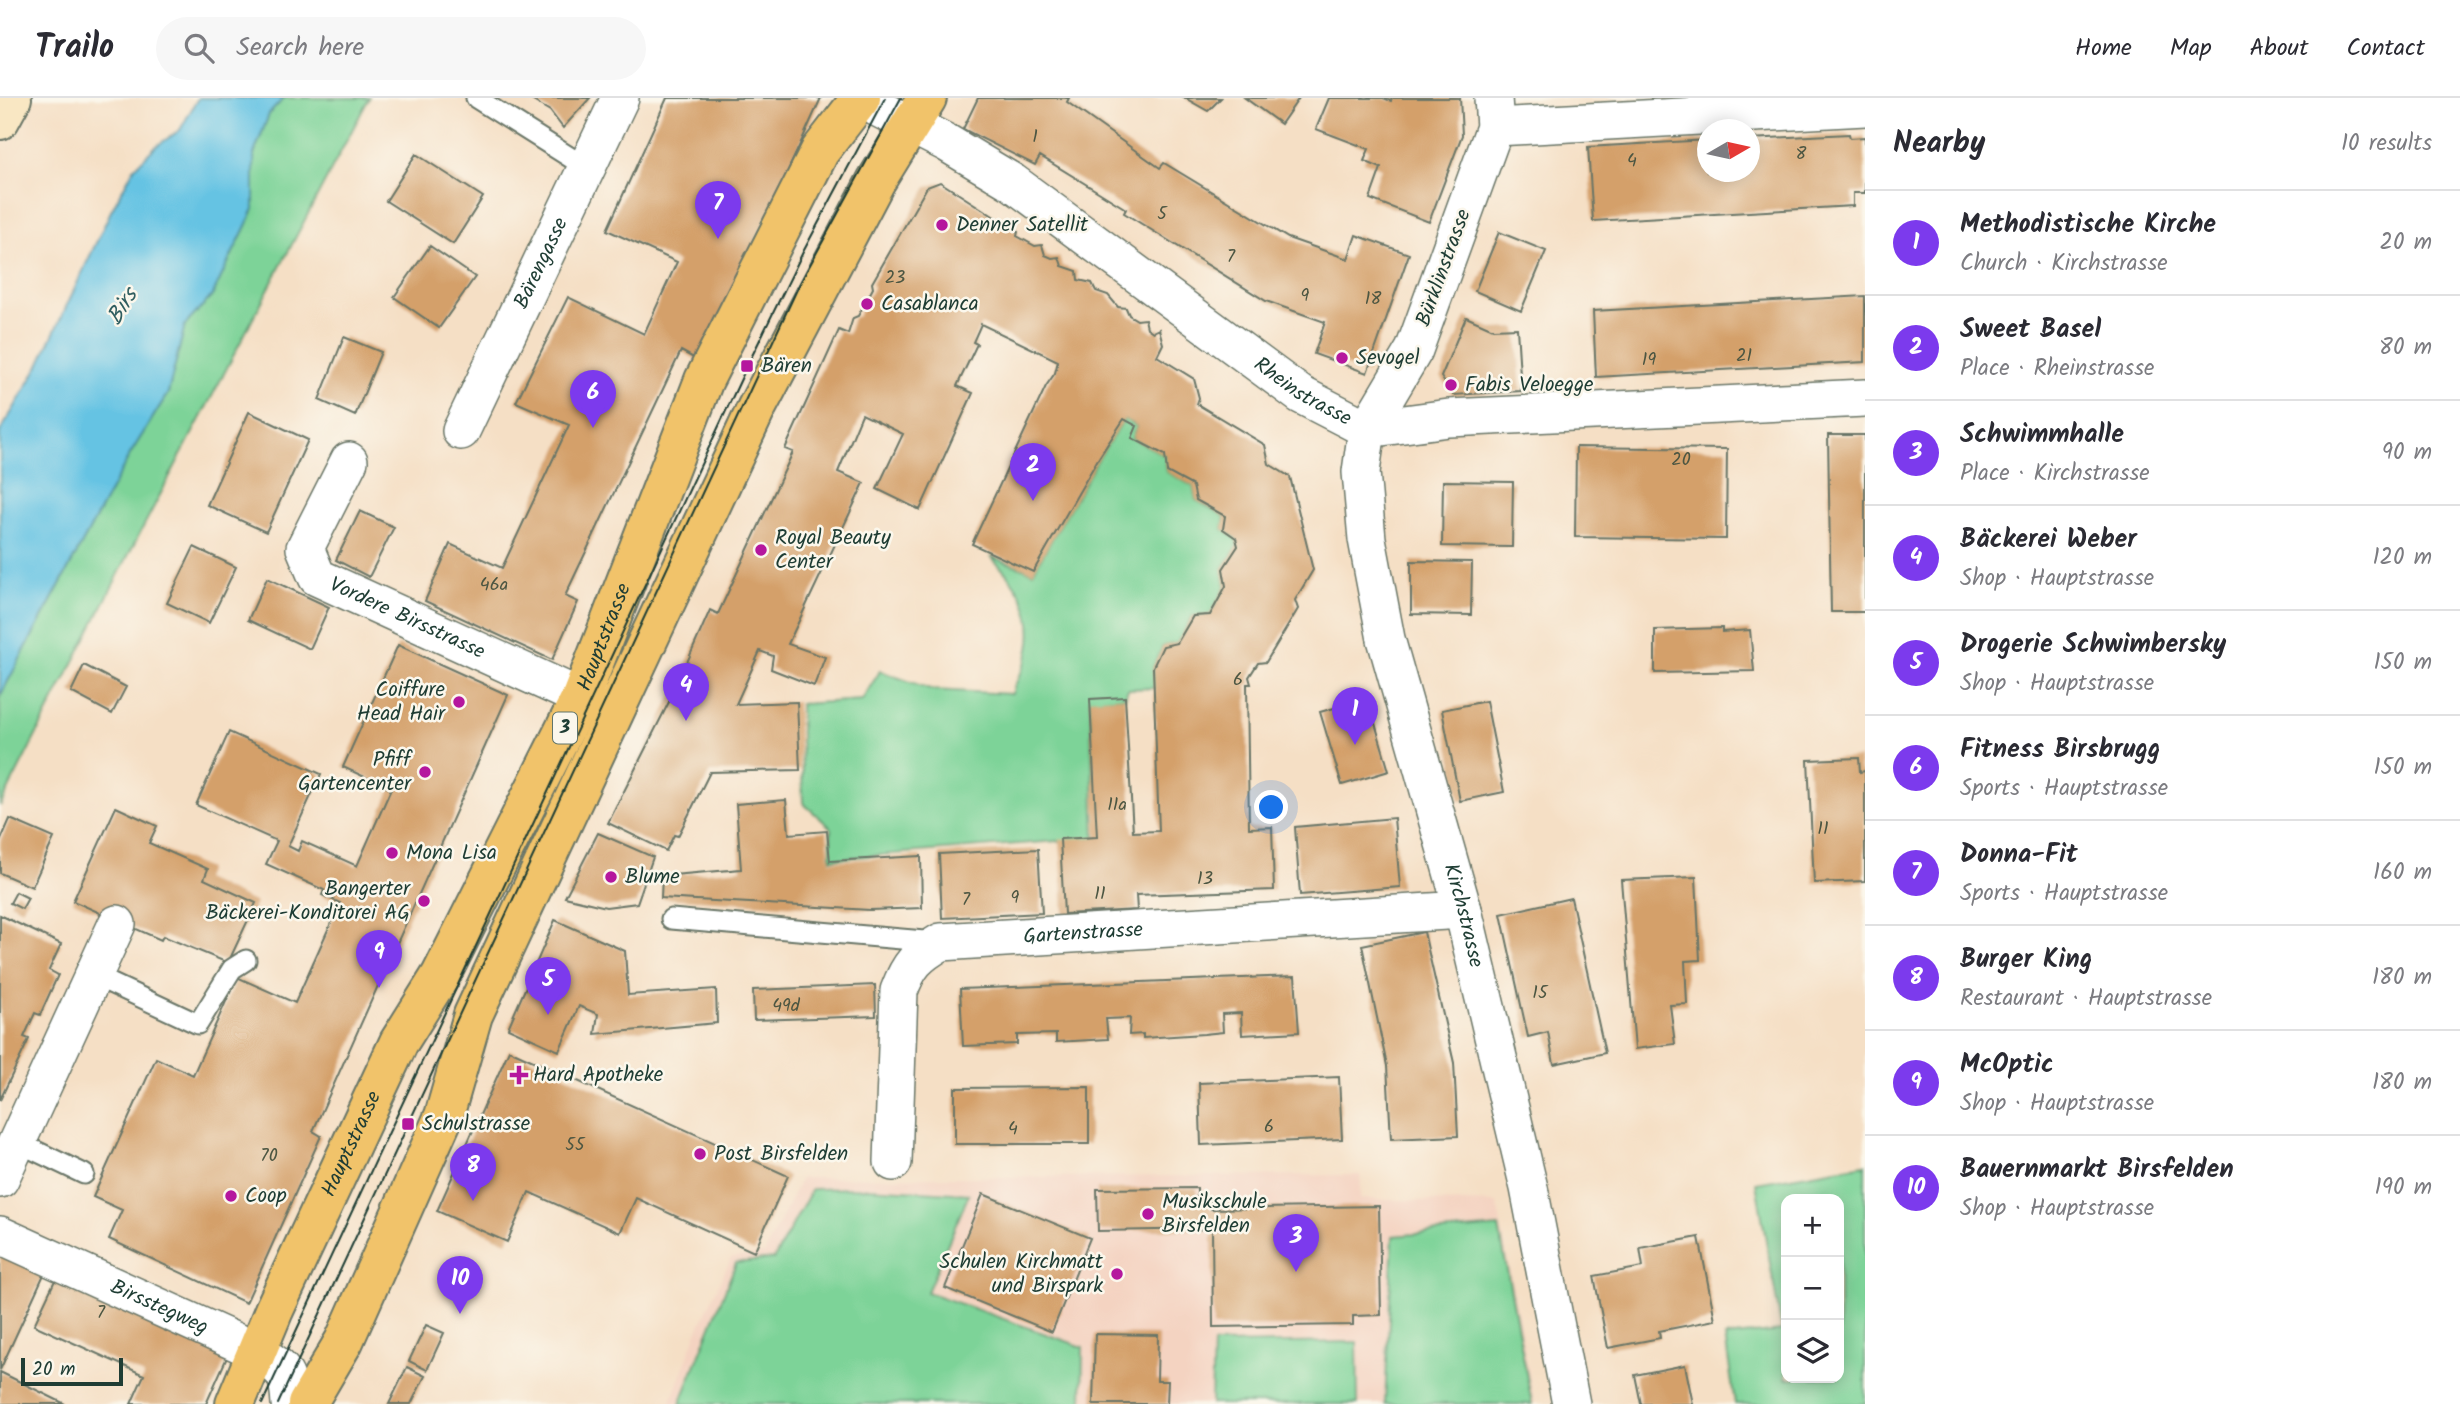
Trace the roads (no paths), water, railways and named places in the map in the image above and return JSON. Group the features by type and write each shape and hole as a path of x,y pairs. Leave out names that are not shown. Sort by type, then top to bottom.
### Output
{"main road":[{"name":"Hauptstrasse","path":"307,1404 344,1341 444,1116 473,1015 597,705 704,380 820,151 860,99"},
{"name":"Hauptstrasse","path":"234,1404 399,1042 441,975 597,705 868,196 918,111"}],"street":[{"path":"0,120 12,98"},
{"name":"Bärengasse","path":"461,431 620,98"},
{"name":"Rheinstrasse","path":"860,99 918,111 1301,395 1367,429 1448,418 1865,398"},
{"path":"1494,113 1865,107"},
{"name":"Bürklinstrasse","path":"1367,429 1414,350 1494,113"},
{"name":"Kirchstrasse","path":"1367,429 1361,472 1367,539 1385,639 1463,910 1529,1188 1571,1404"},
{"name":"Vordere Birsstrasse","path":"349,460 305,548 317,577 597,705"},
{"name":"Gartenstrasse","path":"941,942 1463,910"},
{"path":"0,1179 117,924"},
{"path":"893,1162 899,991 907,970 921,954 941,942"},
{"name":"Birsstegweg","path":"0,1235 256,1351 280,1367 284,1373 288,1381 290,1404"}],"lane":[{"path":"476,98 587,167"},
{"path":"671,919 941,942"},
{"path":"93,975 198,1024 232,969 246,960"},
{"path":"17,1142 84,1174"}],"water":[{"name":"Birs","path":"198,98 284,98 269,114 254,154 254,209 212,296 185,325 168,393 129,456 0,696 0,432 38,367 134,168 155,147 180,130"}],"tram line":[{"path":"262,1404 747,366 803,252 885,98"},
{"path":"278,1404 799,285 901,98"}],"place":[{"name":"Denner Satellit","path":"942,225"},
{"name":"Donna-Fit","path":"718,239"},
{"name":"Casablanca","path":"867,304"},
{"name":"Sevogel","path":"1342,358"},
{"name":"Bären","path":"747,366"},
{"name":"Fabis Veloegge","path":"1451,385"},
{"name":"Fitness Birsbrugg","path":"593,428"},
{"name":"Sweet Basel","path":"1033,501"},
{"name":"Royal Beauty Center","path":"761,550"},
{"name":"Coiffure Head Hair","path":"459,702"},
{"name":"Bäckerei Weber","path":"686,721"},
{"name":"Methodistische Kirche","path":"1355,745"},
{"name":"Pfiff Gartencenter","path":"425,772"},
{"name":"Mona Lisa","path":"392,853"},
{"name":"Blume","path":"611,877"},
{"name":"Bangerter Bäckerei-Konditorei AG","path":"424,901"},
{"name":"McOptic","path":"379,988"},
{"name":"Drogerie Schwimbersky","path":"548,1015"},
{"name":"Hard Apotheke","path":"519,1075"},
{"name":"Schulstrasse","path":"408,1124"},
{"name":"Post Birsfelden","path":"700,1154"},
{"name":"Coop","path":"231,1196"},
{"name":"Burger King","path":"473,1201"},
{"name":"Musikschule Birsfelden","path":"1148,1214"},
{"name":"Schwimmhalle","path":"1296,1272"},
{"name":"Schulen Kirchmatt und Birspark","path":"1117,1274"},
{"name":"Bauernmarkt Birsfelden","path":"460,1314"}]}
